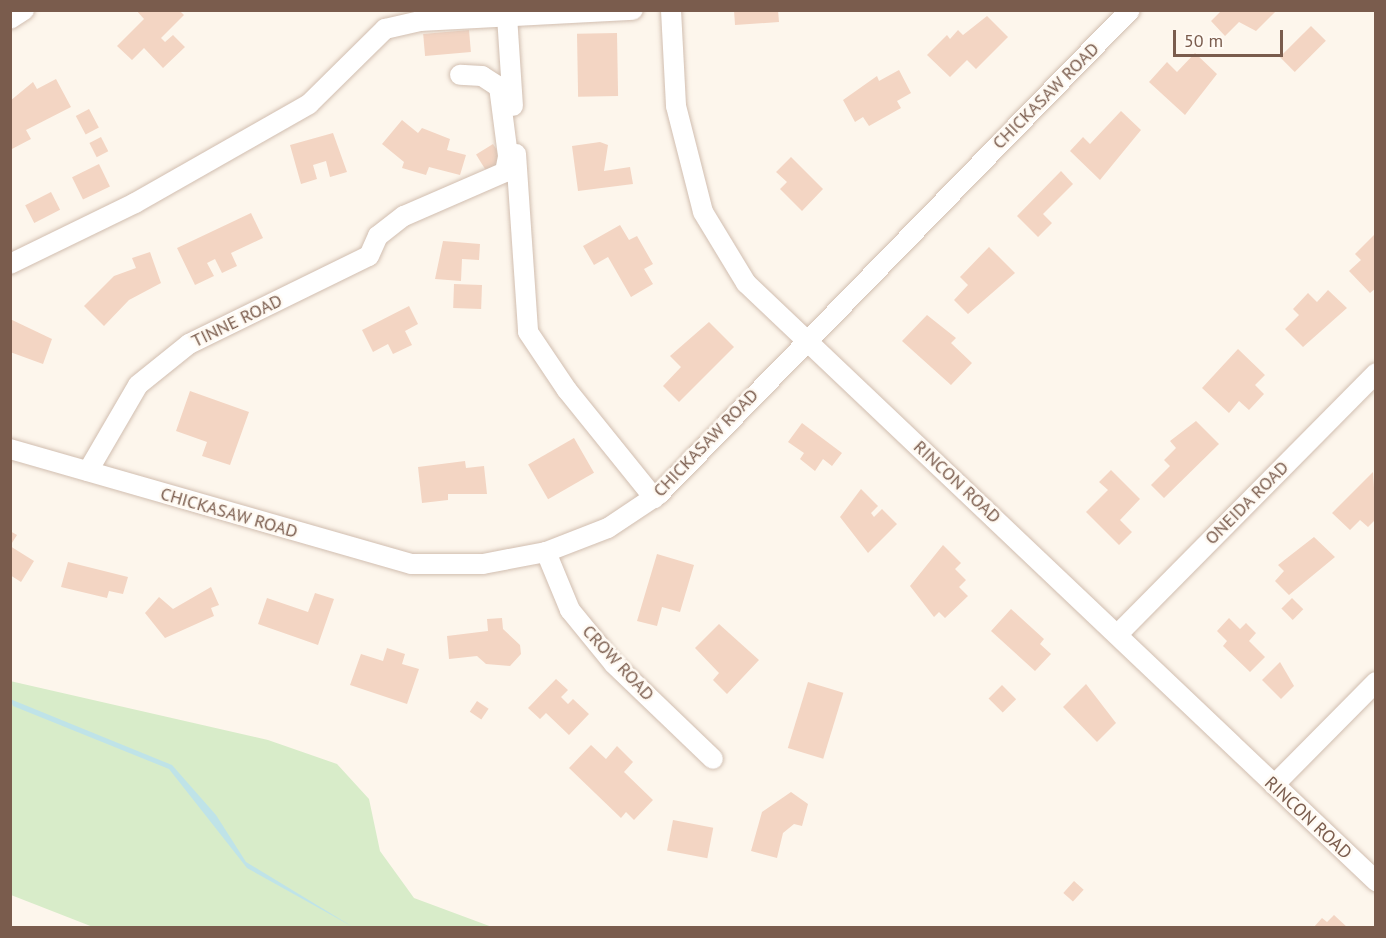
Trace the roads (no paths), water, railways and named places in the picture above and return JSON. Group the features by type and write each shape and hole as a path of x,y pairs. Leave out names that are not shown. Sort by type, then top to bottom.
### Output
{"street":[{"path":"10,19 24,10"},
{"path":"10,264 135,203 309,104 385,29 420,21 633,10"},
{"name":"RINCON ROAD","path":"671,10 676,106 703,212 746,283 1376,881"},
{"name":"CHICKASAW ROAD","path":"10,449 411,564 483,564 546,552 608,528 654,498 806,339 1130,10"},
{"path":"507,16 528,332 567,390 654,498"},
{"name":"TINNE ROAD","path":"88,471 138,385 189,344 369,256 378,236 404,216 508,168 499,87 482,76 460,75"},
{"name":"ONEIDA ROAD","path":"1118,634 1376,373"},
{"name":"CROW ROAD","path":"546,552 570,609 599,646 713,759"},
{"path":"1274,786 1376,682"}],"water":[{"path":"10,699 172,765 216,815 246,862 353,927 247,868 169,769 13,706"}]}
